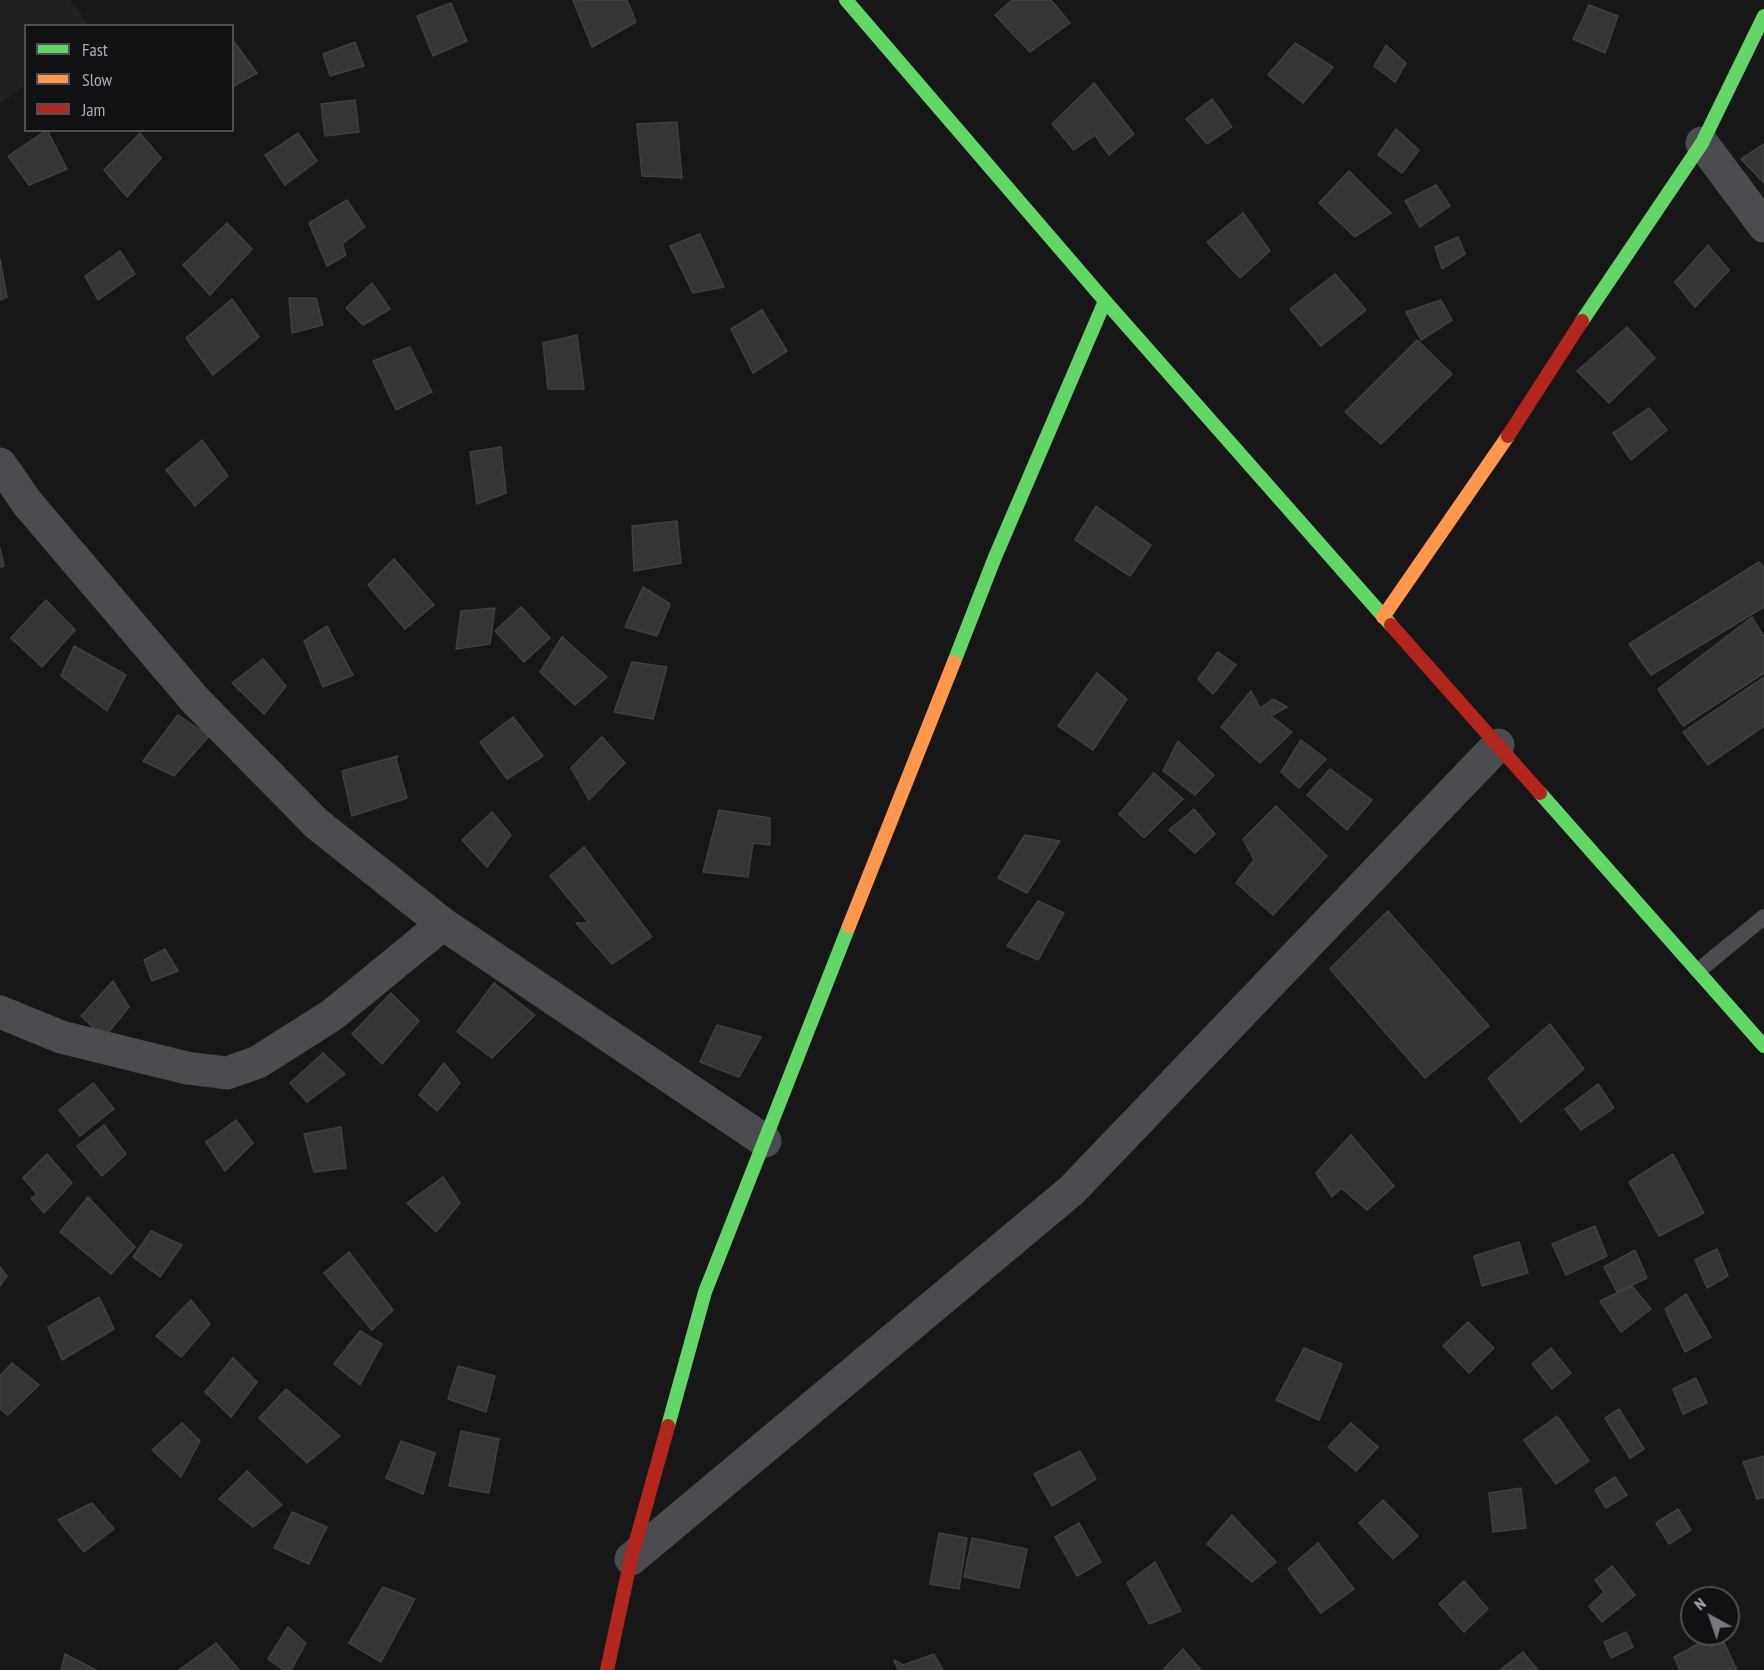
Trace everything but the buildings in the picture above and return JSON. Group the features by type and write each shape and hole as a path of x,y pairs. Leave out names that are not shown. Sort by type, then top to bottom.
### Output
{"street":[{"path":"846,0 1105,301 1764,1046"},
{"path":"1383,617 1498,451 1621,260 1702,143 1764,16"},
{"path":"1702,143 1764,226"},
{"path":"607,1670 631,1559 705,1292 995,557 1105,301"},
{"path":"0,464 28,504 195,700 316,824 443,924 765,1141"},
{"path":"631,1559 1072,1190 1498,745"},
{"path":"0,1012 61,1037 187,1068 227,1073 258,1062 332,1015 443,924"}],"lane":[{"path":"1698,971 1764,917"}],"shaded area":[{"path":"0,0 70,0 88,24 24,24 24,86 0,104"}],"traffic: fast":[{"path":"846,0 1105,301 1391,625"},
{"path":"1582,321 1702,143 1764,16"},
{"path":"954,662 995,557 1105,301"},
{"path":"1540,793 1764,1046"},
{"path":"668,1426 705,1292 849,926"}],"traffic: slow":[{"path":"1383,617 1508,436"},
{"path":"849,926 954,662"}],"traffic: jam":[{"path":"1508,436 1582,321"},
{"path":"1391,625 1540,793"},
{"path":"607,1670 631,1559 668,1426"}]}
